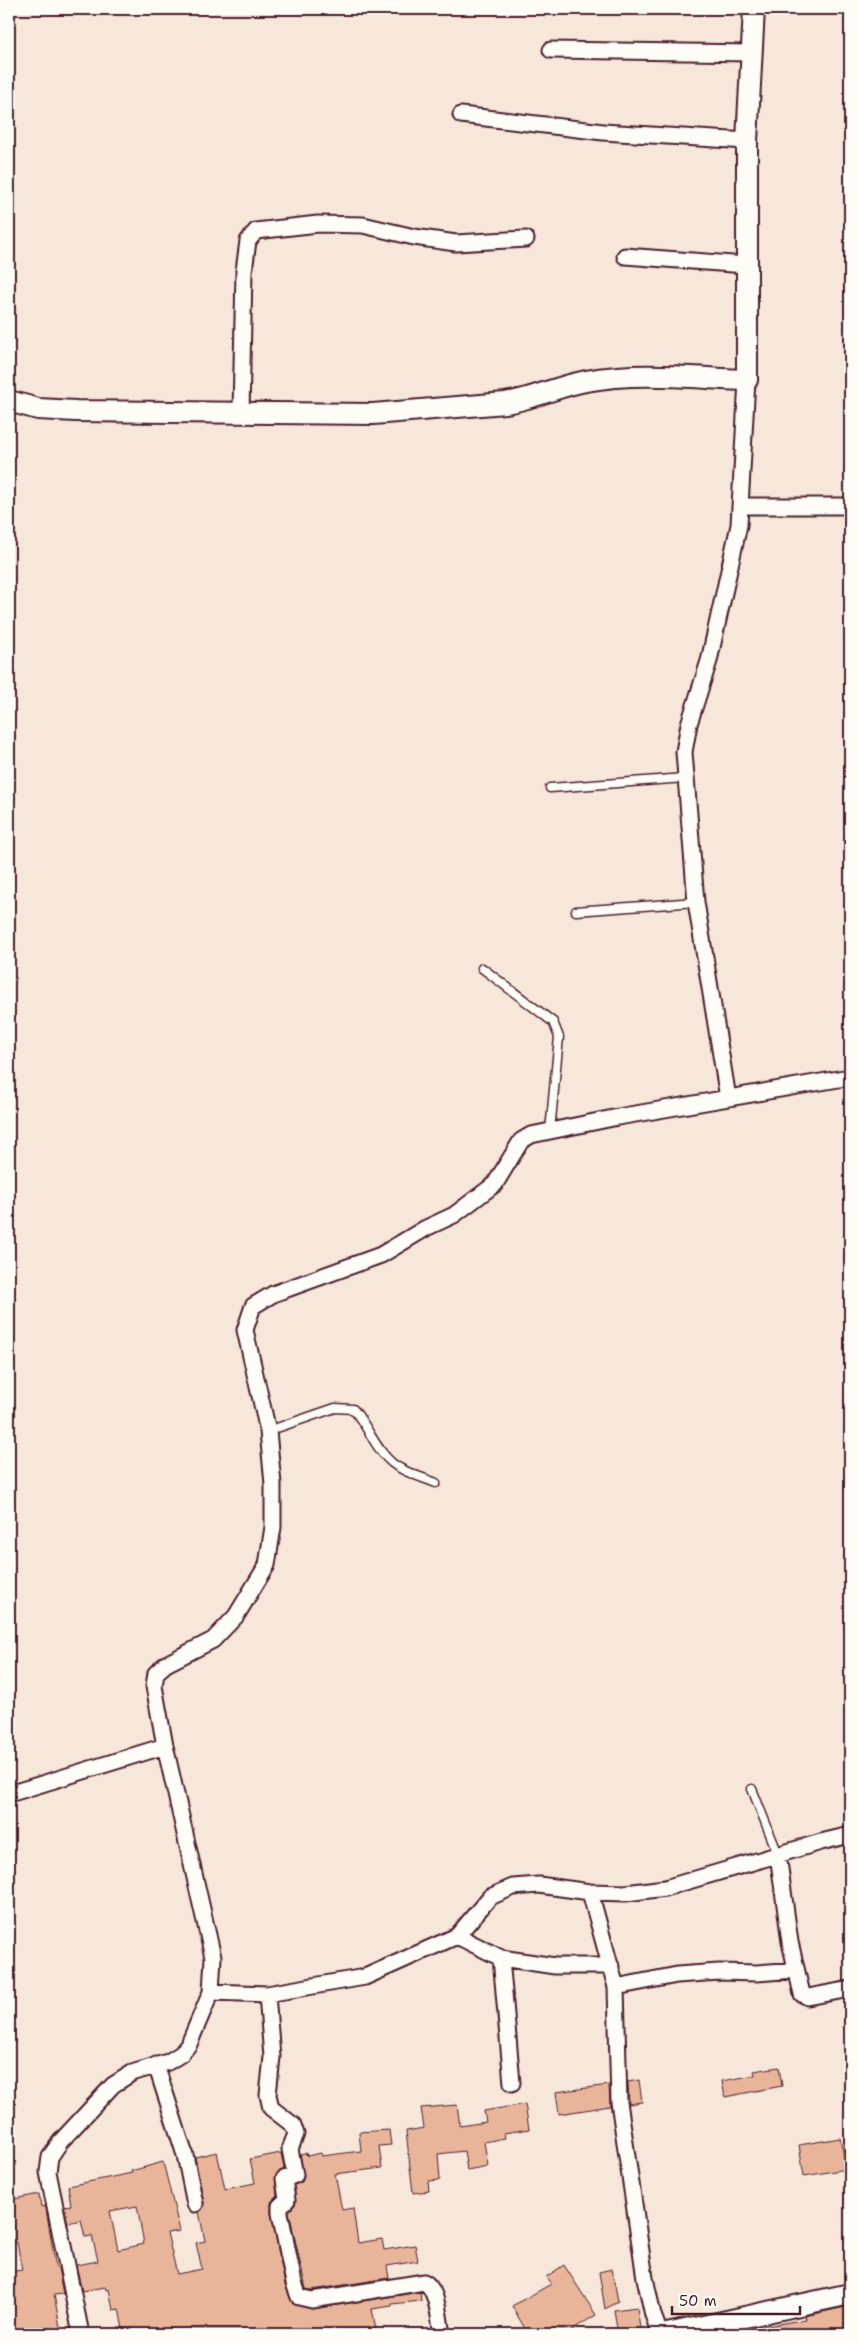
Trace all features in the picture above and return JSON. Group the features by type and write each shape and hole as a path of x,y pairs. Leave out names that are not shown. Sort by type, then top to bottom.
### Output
{"street":[{"path":"728,1098 696,902 684,752 689,724 709,661 739,525 741,506 747,380 747,141 754,9"},
{"path":"551,50 752,53"},
{"path":"460,115 603,132 747,141"},
{"path":"241,414 244,271 248,241 256,231 318,224 345,224 363,225 414,237 456,243 526,239"},
{"path":"625,256 746,265"},
{"path":"9,401 38,408 76,411 373,414 519,401 566,386 611,378 649,377 747,380"},
{"path":"741,506 850,506"},
{"path":"81,2334 48,2172 50,2157 60,2142 113,2085 132,2073 168,2062 181,2054 189,2044 211,1992 213,1956 165,1746 154,1686 156,1673 166,1664 213,1640 236,1616 267,1565 273,1527 273,1484 268,1431 245,1330 253,1306 273,1294 382,1255 426,1228 454,1215 495,1184 521,1141 532,1135 850,1077"},
{"path":"9,1794 165,1746"},
{"path":"211,1992 267,1994 365,1977 457,1936 490,1897 513,1887 539,1884 590,1892 626,1893 665,1888 778,1854 850,1835"},
{"path":"778,1854 795,1970 802,1994 808,1997 850,1988"},
{"path":"590,1892 612,1966 616,1987 619,2102 645,2278 653,2315 660,2334"},
{"path":"457,1936 501,1958 555,1966 612,1966"},
{"path":"501,1958 512,2083"},
{"path":"616,1987 677,1975 795,1970"},
{"path":"267,1994 272,2057 268,2095 271,2108 293,2125 296,2134 290,2149 295,2175 284,2179 287,2200 280,2206 280,2213 294,2282 299,2297 312,2300 424,2282 430,2284 433,2292 442,2334"},
{"path":"156,2065 185,2156 195,2204"},
{"path":"667,2334 850,2294"}],"lane":[{"path":"550,788 685,778"},
{"path":"576,911 696,902"},
{"path":"482,968 557,1027 559,1037 550,1131"},
{"path":"268,1431 335,1408 353,1409 364,1422 377,1446 393,1464 436,1483"},
{"path":"752,1789 778,1854"}],"building":[{"path":"779,2067 782,2086 725,2097 722,2081 755,2075 754,2071"},
{"path":"639,2080 642,2102 629,2104 628,2082"},
{"path":"609,2085 610,2106 559,2114 556,2092"},
{"path":"525,2104 529,2129 504,2133 505,2138 484,2142 488,2166 467,2170 464,2151 438,2154 440,2180 428,2181 429,2191 413,2193 406,2131 424,2128 421,2108 457,2105 460,2126 486,2122 484,2111"},
{"path":"389,2130 391,2145 379,2146 382,2168 335,2174 342,2210 353,2208 358,2243 382,2239 384,2250 415,2245 418,2261 387,2266 389,2278 312,2290 306,2289 289,2212 296,2203 294,2185 302,2182 304,2177 300,2154 306,2153 307,2156 321,2153 322,2156 361,2151 359,2132"},
{"path":"840,2138 847,2169 804,2176 799,2145"},
{"path":"217,2152 225,2189 255,2183 250,2159 281,2153 284,2169 275,2176 277,2196 271,2202 271,2213 285,2285 293,2304 313,2309 420,2292 421,2301 392,2304 392,2306 372,2309 377,2334 124,2334 119,2309 113,2310 109,2289 106,2290 105,2287 82,2291 76,2265 98,2261 92,2236 85,2237 81,2220 68,2223 64,2206 71,2205 68,2186 132,2173 131,2171 163,2162 180,2231 167,2233 177,2274 202,2269 196,2243 205,2241 199,2212 204,2207 204,2203 195,2157","holes":["137,2206 144,2244 118,2250 110,2211"]},
{"path":"39,2194 41,2207 45,2206 46,2209 56,2268 58,2268 63,2294 54,2295 61,2332 50,2334 13,2334 9,2315 9,2272 22,2270 17,2242 9,2244 9,2200"},
{"path":"564,2265 596,2315 573,2329 576,2334 528,2334 512,2306 551,2284 546,2277"},
{"path":"612,2269 618,2301 605,2309 599,2272"},
{"path":"850,2306 850,2334 762,2334 761,2327 806,2319 805,2316"},
{"path":"637,2307 641,2334 618,2334 614,2310"}]}
